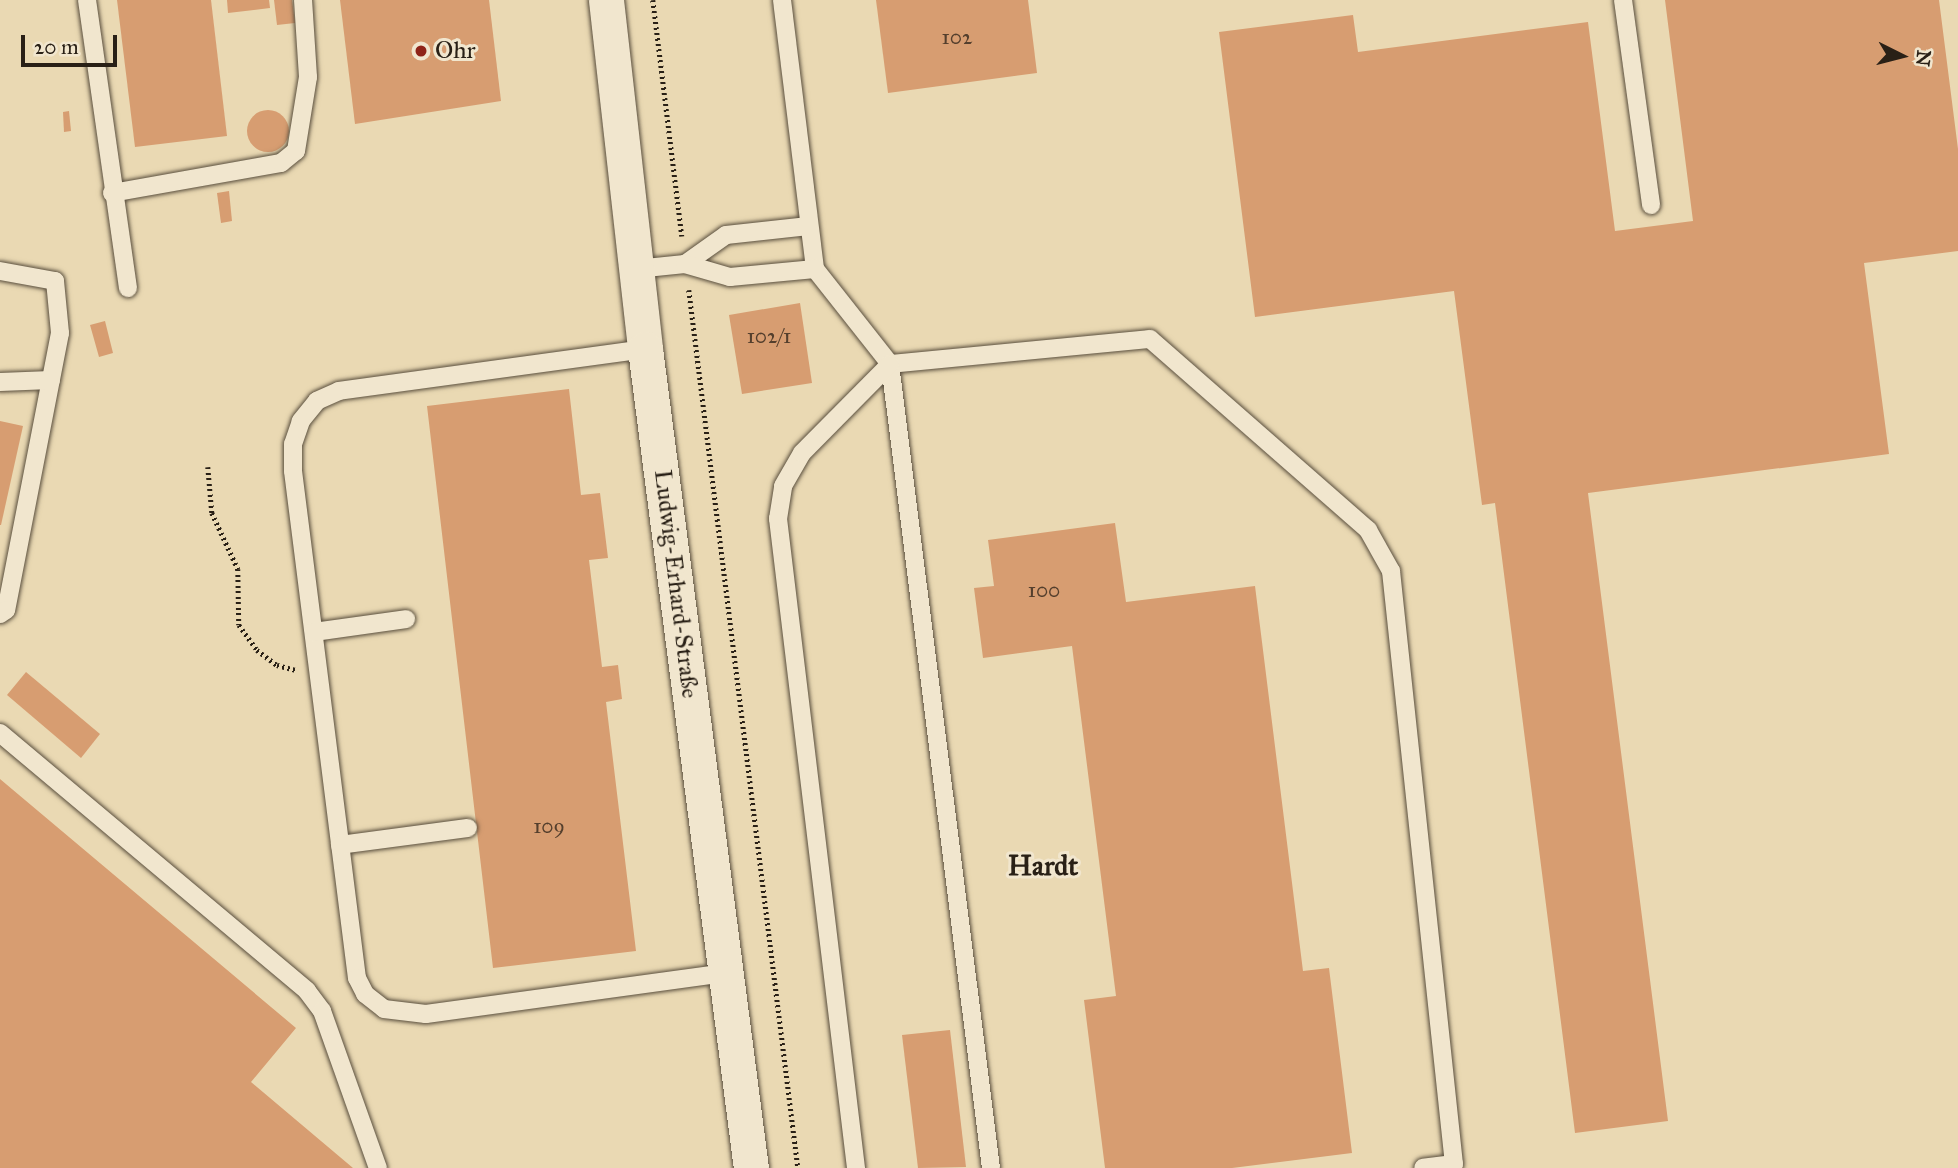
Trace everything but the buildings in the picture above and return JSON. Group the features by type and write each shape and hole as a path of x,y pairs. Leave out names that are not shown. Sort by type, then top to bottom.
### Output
{"street":[{"name":"Ludwig-Erhard-Straße","path":"606,0 645,349 751,1168"}],"lane":[{"path":"87,0 112,193 128,288"},
{"path":"112,193 281,163 296,151 308,77 303,0"},
{"path":"782,0 815,270 890,364 991,1168"},
{"path":"1623,0 1651,205"},
{"path":"685,264 726,235 809,226"},
{"path":"636,269 685,264 730,277 815,270"},
{"path":"0,271 55,281 60,333 6,610 0,614"},
{"path":"856,1168 778,519 783,486 802,453 890,364 1150,339 1368,530 1391,571 1454,1164 1423,1168"},
{"path":"645,349 340,391 317,401 301,421 293,444 357,978 365,994 384,1009 426,1014 726,973"},
{"path":"0,383 51,380"},
{"path":"314,632 406,619"},
{"path":"0,733 307,991 322,1011 378,1168"},
{"path":"340,845 468,828"}],"path":[{"path":"653,0 798,1168"},
{"path":"208,467 212,513 238,569 236,612 245,637 277,665 319,676"}],"place":[{"name":"Ohr","path":"421,51"}],"district":[{"name":"Hardt","path":"1043,866"}]}
